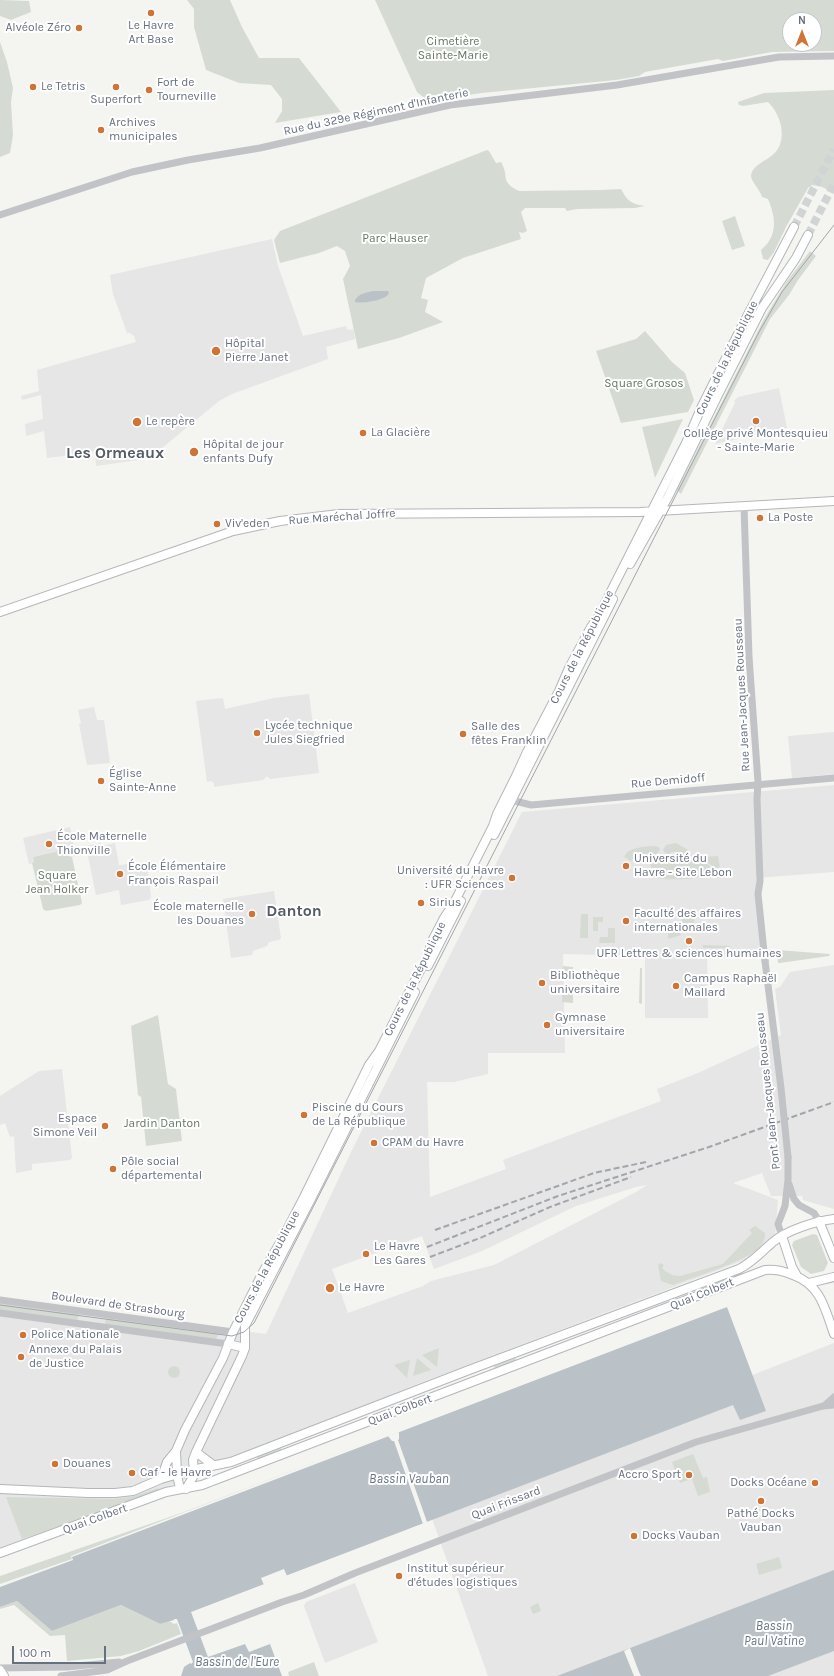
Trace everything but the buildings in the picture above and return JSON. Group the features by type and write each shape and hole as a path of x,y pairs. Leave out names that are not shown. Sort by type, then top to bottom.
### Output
{"main road":[{"name":"Cours de la République","path":"245,1348 245,1326 311,1199 508,800 632,560 656,511 702,406 794,227"},
{"name":"Cours de la République","path":"656,511 668,497 762,308 796,258 808,234"},
{"name":"Rue Maréchal Joffre","path":"0,612 233,531 280,521 344,514 656,511 834,501"},
{"name":"Cours de la République","path":"176,1452 185,1430 223,1358 233,1332 263,1272 282,1241 369,1065 379,1051 427,957 432,941 454,903 493,826 508,800"},
{"name":"Quai Colbert","path":"0,1489 115,1493 133,1491 161,1479 192,1470 232,1462 418,1389 739,1269 757,1258 772,1243 782,1236 819,1221 834,1219"},
{"path":"819,1221 834,1258"},
{"path":"782,1236 792,1267 797,1276"},
{"name":"Quai Colbert","path":"0,1552 166,1492 202,1485 677,1304 755,1272 774,1269 780,1270 797,1276 809,1283"},
{"path":"809,1283 834,1277"},
{"path":"809,1283 816,1290 821,1299 834,1334"},
{"path":"233,1332 244,1336"},
{"path":"176,1452 177,1475 183,1489 192,1480 194,1475 192,1470 193,1460 196,1452 238,1368 245,1348 228,1344"},
{"path":"400,1396 419,1402"},
{"path":"161,1479 167,1462 176,1452"},
{"path":"196,1452 213,1465"},
{"path":"0,1669 4,1676"}],"street":[{"name":"Rue du 329e Régiment d'Infanterie","path":"0,215 132,172 188,160 260,148 450,105 618,85 779,57 834,56"},
{"name":"Rue Jean-Jacques Rousseau","path":"744,506 749,657 758,784 757,799 760,881"},
{"name":"Rue Demidoff","path":"508,800 531,805 834,778"},
{"name":"Pont Jean-Jacques Rousseau","path":"760,881 758,894 782,1088 788,1152 788,1180 785,1206 779,1221 782,1236"},
{"name":"Pont Jean-Jacques Rousseau","path":"788,1180 794,1199 799,1204 814,1213 819,1221"},
{"name":"Boulevard de Strasbourg","path":"0,1300 233,1332"},
{"name":"Boulevard de Strasbourg","path":"0,1313 228,1344"},
{"name":"Quai Frissard","path":"824,1406 834,1397"},
{"name":"Quai Frissard","path":"128,1660 304,1595 355,1573 696,1442 824,1406 834,1405"},
{"path":"0,1669 67,1667 128,1660"},
{"path":"62,1676 107,1670 128,1660"}],"shaded area":[{"name":"Hôpital Pierre Janet","path":"272,239 278,266 303,336 346,326 347,329 351,330 353,329 353,326 355,339 326,347 328,359 232,394 219,401 162,448 146,459 96,466 95,452 47,458 44,431 26,436 25,424 43,419 41,395 22,400 21,396 39,391 37,370 136,342 134,336 127,333 113,294 110,275"},
{"name":"Collège privé Montesquieu - Sainte-Marie","path":"779,388 787,428 715,444 735,403 734,401 738,397"},
{"name":"Lycée technique Jules Siegfried","path":"309,694 319,773 270,779 267,776 263,780 214,787 214,783 211,781 207,782 196,701 223,698 225,709 274,698"},
{"path":"94,707 97,720 104,720 110,763 87,765 79,724 81,723 78,710"},
{"path":"834,732 834,774 792,778 788,736"},
{"path":"834,785 834,872 756,878 766,958 707,957 708,1018 645,1018 645,956 563,954 565,1053 488,1053 488,1074 454,1082 427,1082 430,1197 506,1169 503,1160 661,1101 657,1089 698,1073 781,1035 775,989 780,987 790,972 834,965 834,1209 803,1200 802,1196 771,1196 762,1173 733,1183 778,1200 774,1249 420,1383 162,1489 0,1548 0,1298 266,1334 352,1150 522,812","holes":["647,1185 494,1265 431,1281 423,1286 348,1313 332,1269 422,1236 434,1269 482,1251 576,1206 636,1187"]},
{"name":"École Maternelle Thionville","path":"70,827 76,856 70,857 68,849 33,857 34,863 29,864 23,838"},
{"name":"École Élémentaire François Raspail","path":"101,843 101,846 115,843 119,865 147,862 151,897 149,900 121,905 119,890 96,895 86,846"},
{"name":"École maternelle les Douanes","path":"274,891 281,938 279,940 269,942 267,946 253,951 252,955 231,958 223,899"},
{"path":"62,1069 72,1158 70,1160 32,1164 32,1170 16,1173 14,1136 10,1137 5,1123 0,1125 0,1096 39,1071"},
{"path":"834,1343 834,1676 488,1676 430,1513 755,1374"},
{"path":"355,1583 378,1642 325,1663 304,1606 306,1602"}],"green space":[{"path":"0,0 29,1 31,12 11,20 0,16"},
{"path":"187,0 230,0 242,27 259,58 299,58 341,112 275,123 282,111 282,99 271,85 239,83 206,70 194,27 194,9"},
{"name":"Cimetière Sainte-Marie","path":"375,0 834,0 834,51 822,51 822,12 782,12 782,52 772,52 723,61 718,59 645,72 639,76 616,80 482,93 428,101 417,92"},
{"path":"0,42 7,62 13,88 11,102 13,135 10,153 0,157"},
{"path":"834,90 834,193 822,187 812,185 808,188 774,252 768,260 763,259 761,250 767,245 773,233 773,213 768,199 762,197 751,176 753,170 758,165 775,153 782,138 781,126 773,107 768,102 743,106 739,105 738,102 764,93"},
{"name":"Parc Hauser","path":"487,150 496,163 501,162 504,167 507,181 519,191 621,189 630,201 645,206 635,208 577,209 567,211 565,208 525,208 521,212 527,231 523,233 519,232 521,239 463,258 426,278 421,298 428,300 425,312 443,322 399,338 358,349 343,279 350,266 345,251 337,246 319,253 280,263 274,240 280,231"},
{"path":"735,216 745,246 732,250 722,221"},
{"path":"810,251 816,256 770,319 681,494 677,490 764,319 787,281"},
{"name":"Square Grosos","path":"645,331 672,362 685,373 694,400 688,412 621,423 596,351 636,339"},
{"path":"683,419 655,478 642,427"},
{"path":"676,843 688,850 689,854 677,855 677,852 671,852 670,854 665,853 663,850 666,845"},
{"path":"653,846 659,847 660,850 654,856 649,858 640,861 640,858 633,859 631,861 624,857 632,849"},
{"name":"Square Jean Holker","path":"68,849 70,857 72,857 82,903 80,905 46,911 43,909 32,863 34,862 33,857"},
{"path":"718,856 720,867 716,868 701,859 701,857"},
{"path":"675,857 675,859 684,860 685,858 692,859 709,865 711,870 707,874 694,878 660,879 654,873 650,864 654,858"},
{"path":"719,869 726,870 727,878 709,878 713,872"},
{"path":"679,913 694,913 694,923 683,923"},
{"path":"581,914 588,914 588,938 580,938"},
{"path":"593,917 603,917 603,922 598,922 598,931 593,931"},
{"path":"608,928 615,928 615,943 599,943 600,937 608,937"},
{"path":"678,928 681,935 668,939 668,931"},
{"path":"703,945 730,946 730,948 703,948"},
{"path":"777,950 830,954 829,956 778,963"},
{"path":"563,966 573,967 573,976 562,976"},
{"path":"640,968 642,968 642,1004 639,1003"},
{"path":"562,991 573,991 573,1003 562,1002"},
{"name":"Jardin Danton","path":"158,1015 168,1084 176,1089 182,1141 146,1146 141,1097 138,1095 131,1026"},
{"path":"755,1226 765,1233 765,1235 760,1247 753,1253 731,1264 673,1285 661,1281 658,1265 661,1263 664,1265 662,1268 665,1271 672,1275 680,1276 723,1264 752,1233 749,1230"},
{"path":"813,1234 817,1235 828,1263 824,1271 811,1274 801,1267 792,1245 794,1241"},
{"path":"0,1302 79,1312 77,1322 0,1311"},
{"path":"106,1316 220,1331 215,1341 105,1325"},
{"path":"439,1348 437,1367 422,1355"},
{"path":"417,1358 431,1370 413,1376"},
{"path":"515,1358 517,1361 495,1369 494,1366"},
{"path":"410,1360 407,1378 394,1365"},
{"path":"174,1366 178,1368 180,1372 178,1376 174,1378 170,1376 168,1372 170,1368"},
{"path":"382,1436 71,1556 72,1559 0,1584 0,1576 184,1512"},
{"path":"281,1448 282,1451 258,1460 257,1457"},
{"name":"Accro Sport","path":"693,1454 703,1478 707,1477 710,1492 698,1496 692,1479 680,1483 672,1462"},
{"path":"158,1488 160,1492 22,1539 6,1497 114,1499 131,1497"},
{"path":"779,1557 782,1568 759,1575 756,1564"},
{"path":"17,1601 52,1631 121,1605 160,1624 169,1621 174,1624 177,1623 181,1634 139,1651 121,1656 67,1661 65,1635 50,1636 14,1605 0,1609 0,1607"},
{"path":"538,1603 541,1611 533,1614 530,1607"},
{"path":"314,1662 319,1676 289,1676 288,1672"}],"water":[{"path":"373,291 388,291 389,293 384,298 374,301 355,302 355,300 361,295"},
{"name":"Bassin Vauban","path":"727,1307 766,1411 740,1420 733,1405 191,1612 208,1657 245,1644 249,1652 270,1644 282,1676 181,1676 184,1667 193,1662 177,1619 160,1624 121,1605 52,1631 17,1601 0,1607 0,1587 73,1560 72,1557"},
{"name":"Bassin Paul Vatine","path":"834,1570 834,1651 768,1676 557,1676"}],"pier":[{"path":"399,1432 398,1440 427,1522 423,1524 394,1441 392,1441 388,1436"},
{"path":"284,1569 287,1576 264,1585 261,1578"},
{"path":"630,1648 641,1676 634,1676 624,1651"}],"tunnel":[{"path":"794,227 834,149"},
{"path":"808,235 834,184"}],"tram line":[{"path":"0,1305 232,1336 244,1332 254,1323 759,332 782,292 834,225"}],"railway":[{"path":"427,1247 558,1196 709,1147 834,1102"},
{"path":"435,1230 594,1173 646,1162"},
{"path":"430,1257 480,1238 550,1207 631,1177"}],"place":[{"name":"Le Havre Art Base","path":"151,13"},
{"name":"Alvéole Zéro","path":"79,28"},
{"name":"Le Tetris","path":"33,87"},
{"name":"Superfort","path":"116,87"},
{"name":"Fort de Tourneville","path":"149,90"},
{"name":"Archives municipales","path":"101,130"},
{"name":"Hôpital Pierre Janet","path":"216,351"},
{"name":"Collège privé Montesquieu - Sainte-Marie","path":"756,421"},
{"name":"Le repère","path":"137,422"},
{"name":"La Glacière","path":"363,433"},
{"name":"Hôpital de jour enfants Dufy","path":"194,452"},
{"name":"La Poste","path":"760,518"},
{"name":"Viv'eden","path":"217,524"},
{"name":"Lycée technique Jules Siegfried","path":"257,733"},
{"name":"Salle des fêtes Franklin","path":"463,734"},
{"name":"Église Sainte-Anne","path":"101,781"},
{"name":"École Maternelle Thionville","path":"49,844"},
{"name":"Université du Havre - Site Lebon","path":"626,866"},
{"name":"École Élémentaire François Raspail","path":"120,874"},
{"name":"Université du Havre : UFR Sciences","path":"512,878"},
{"name":"Sirius","path":"421,903"},
{"name":"École maternelle les Douanes","path":"252,914"},
{"name":"Faculté des affaires internationales","path":"626,921"},
{"name":"UFR Lettres & sciences humaines","path":"689,941"},
{"name":"Bibliothèque universitaire","path":"542,983"},
{"name":"Campus Raphaël Mallard","path":"676,986"},
{"name":"Gymnase universitaire","path":"547,1025"},
{"name":"Piscine du Cours de La République","path":"304,1115"},
{"name":"Espace Simone Veil","path":"105,1126"},
{"name":"CPAM du Havre","path":"374,1143"},
{"name":"Pôle social départemental","path":"113,1169"},
{"name":"Le Havre Les Gares","path":"366,1254"},
{"name":"Le Havre","path":"330,1288"},
{"name":"Police Nationale","path":"23,1335"},
{"name":"Annexe du Palais de Justice","path":"21,1357"},
{"name":"Douanes","path":"55,1464"},
{"name":"Caf - le Havre","path":"132,1473"},
{"name":"Accro Sport","path":"689,1475"},
{"name":"Docks Océane","path":"815,1483"},
{"name":"Pathé Docks Vauban","path":"761,1501"},
{"name":"Docks Vauban","path":"634,1536"},
{"name":"Institut supérieur d'études logistiques","path":"399,1576"}],"district":[{"name":"Les Ormeaux","path":"115,453"},
{"name":"Danton","path":"294,911"}],"water label":[{"name":"Bassin de l'Eure","path":"237,1662"}]}
